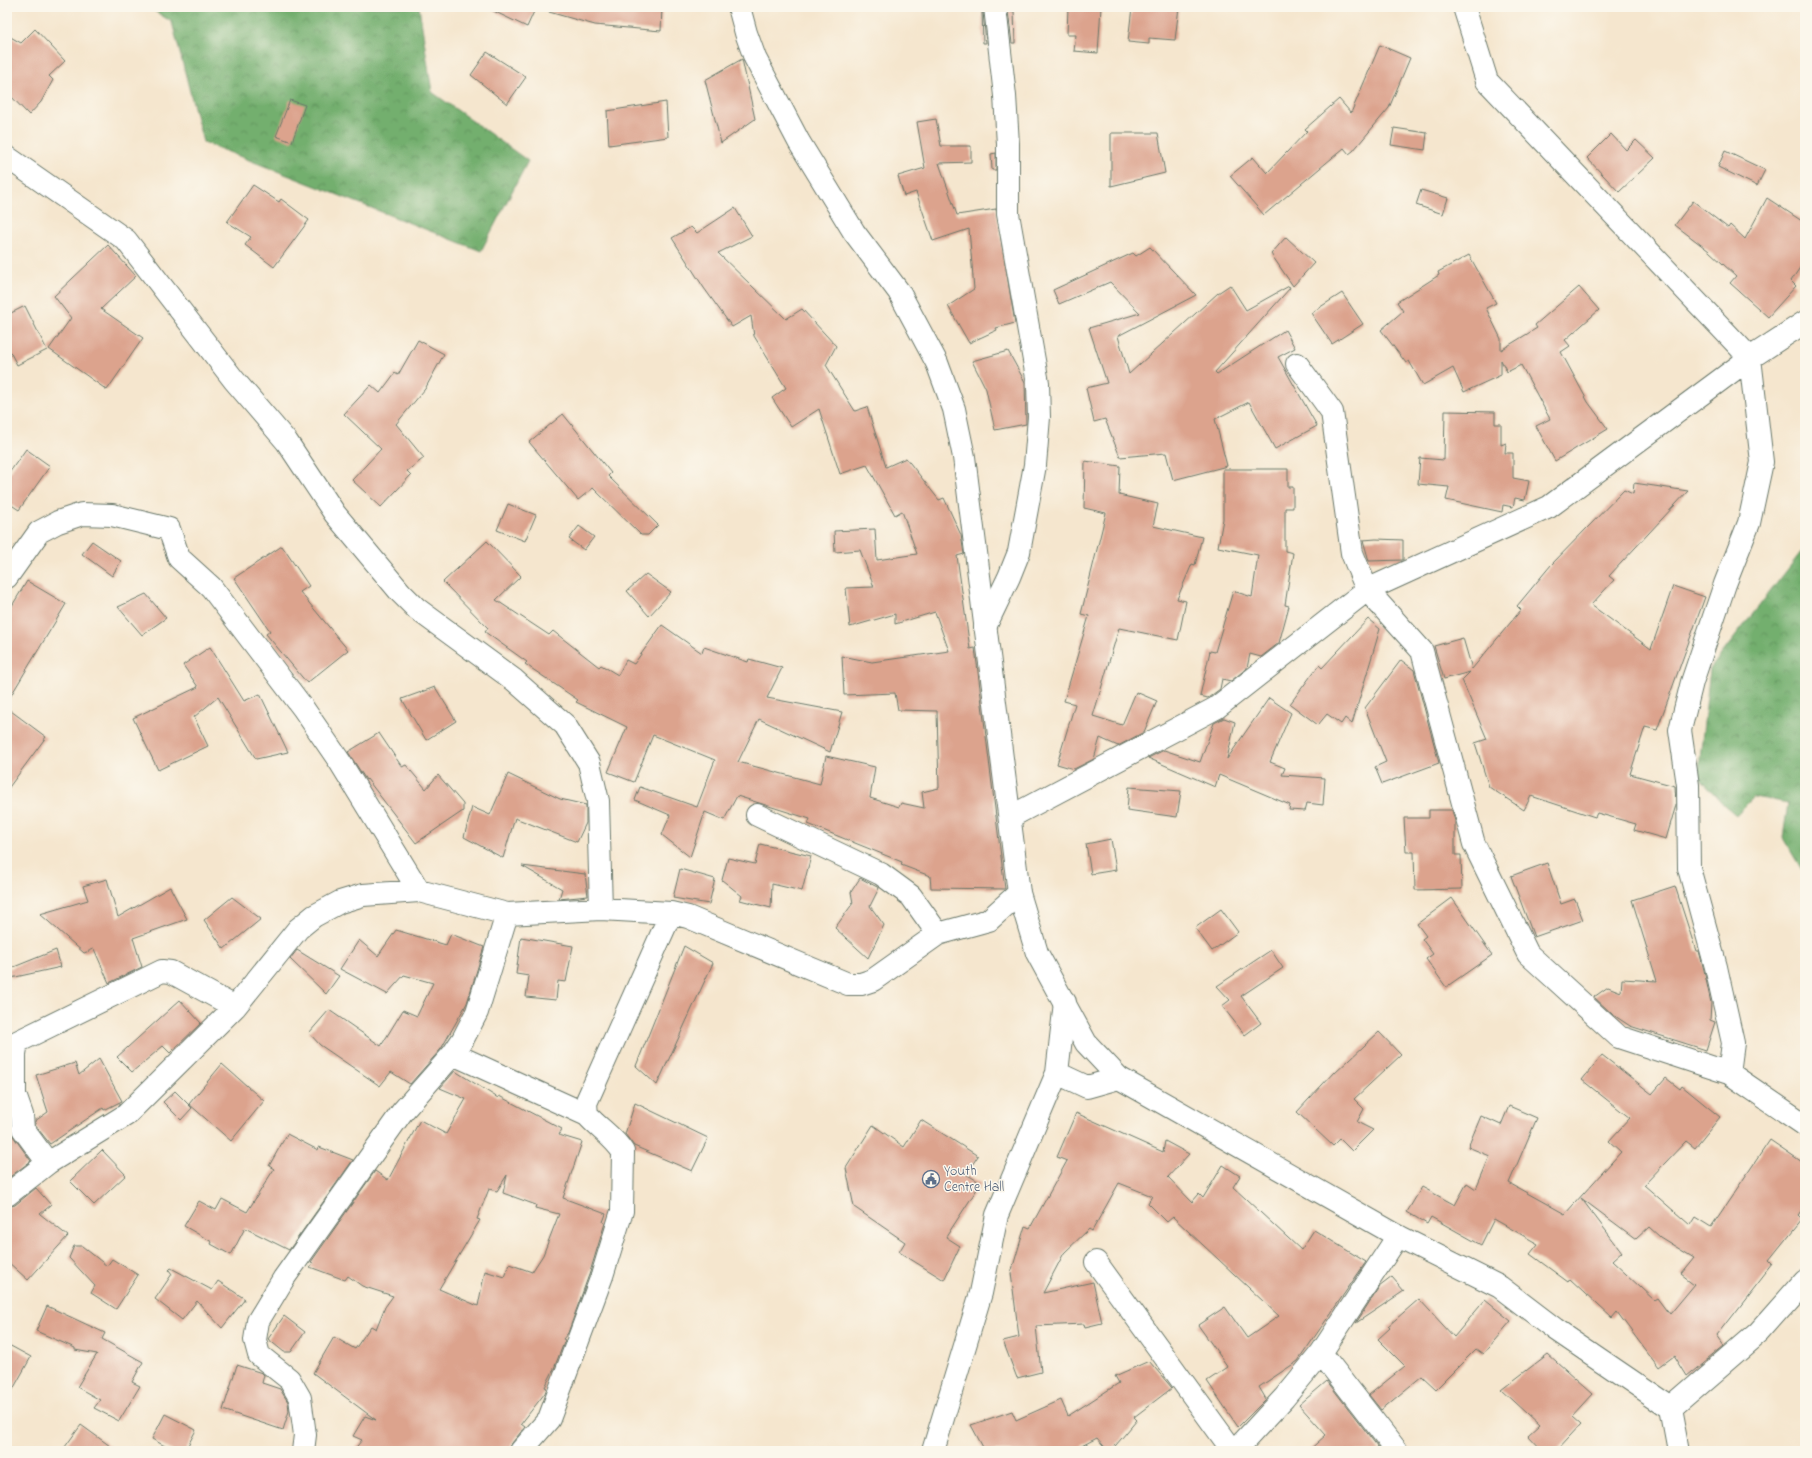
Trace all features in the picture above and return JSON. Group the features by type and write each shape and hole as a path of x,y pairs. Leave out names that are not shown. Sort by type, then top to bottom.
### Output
{"street":[{"path":"740,7 746,33 755,58 799,142 854,232 899,292 937,363 954,409 964,457 1019,893 1037,953 1086,1043 1119,1078 1398,1236 1500,1287 1555,1329 1671,1408 1678,1451"},
{"path":"985,627 1009,577 1019,552 1035,465 1039,417 1038,384 1008,214 1008,136 995,7"},
{"path":"1464,7 1487,81 1750,358 1762,462 1749,523 1722,592 1692,682 1680,730 1688,785 1689,868 1716,967 1733,1043 1729,1073"},
{"path":"7,157 126,240 234,380 287,442 335,514 401,593 417,609 514,680 565,726 589,763 598,801 601,909"},
{"path":"1010,817 1216,708 1367,590 1549,506 1750,358 1805,322"},
{"path":"1297,364 1332,412 1352,553 1367,590 1422,651 1474,844 1528,954 1619,1037 1729,1073 1805,1125"},
{"path":"7,577 40,532 58,522 82,514 112,516 169,529 180,558 211,587 303,708 340,762 419,892"},
{"path":"757,815 881,874 911,896 938,934"},
{"path":"7,1195 48,1163 126,1115 235,1007 298,929 314,916 340,902 364,895 419,892 507,914 601,909 671,913 688,916 848,984 861,984 873,980 938,934 989,920 1019,893"},
{"path":"586,1115 586,1103 671,913"},
{"path":"303,1451 305,1435 300,1398 289,1380 259,1355 255,1340 258,1321 284,1278 402,1112 453,1054 463,1039 477,1012 507,914"},
{"path":"48,1163 23,1129 22,1115 15,1095 15,1054 17,1042 162,971 171,972 235,1007"},
{"path":"933,1451 981,1292 997,1214 1057,1072 1065,1002"},
{"path":"453,1054 586,1115 619,1145 623,1152 622,1211 602,1276 549,1419 521,1451"},
{"path":"1057,1072 1087,1087 1119,1078"},
{"path":"1096,1262 1234,1451 1284,1398 1321,1353 1398,1236"},
{"path":"1671,1408 1759,1332 1805,1280"},
{"path":"1321,1353 1397,1451"}],"green space":[{"path":"148,7 419,7 432,92 528,161 481,251 203,142 172,22"},
{"path":"1805,547 1805,872 1802,870 1783,838 1788,803 1754,797 1736,815 1724,805 1698,776 1710,669"}],"building":[{"path":"485,7 536,7 527,27"},
{"path":"549,7 662,7 661,31 595,25 549,12"},
{"path":"1068,7 1101,7 1098,53 1074,51 1076,35 1067,35"},
{"path":"1132,7 1179,7 1175,40 1149,38 1149,44 1128,42"},
{"path":"1008,11 1014,11 1015,43 1012,43"},
{"path":"983,12 986,43 983,43"},
{"path":"35,29 65,61 49,76 53,80 41,102 29,115 7,92 7,35 21,43"},
{"path":"1380,45 1410,58 1389,108 1353,151 1349,154 1344,148 1264,215 1230,176 1253,157 1267,173 1307,131 1305,129 1339,99 1351,113"},
{"path":"487,52 526,77 507,104 471,75"},
{"path":"742,59 755,119 721,143 705,80"},
{"path":"290,100 305,105 292,142 276,136"},
{"path":"666,102 668,137 609,145 607,111"},
{"path":"936,119 941,146 971,146 971,162 939,163 957,215 996,209 1015,323 996,328 997,330 969,343 948,306 974,289 969,229 933,241 916,192 904,196 898,176 925,168 917,122"},
{"path":"1394,128 1427,133 1425,150 1391,145"},
{"path":"1111,133 1158,133 1165,173 1111,186"},
{"path":"1611,134 1626,150 1636,140 1655,158 1619,192 1587,158"},
{"path":"1725,151 1765,170 1757,186 1718,167"},
{"path":"996,153 996,170 992,170 991,154"},
{"path":"253,185 279,202 281,199 309,220 274,267 245,245 251,237 227,222"},
{"path":"1421,190 1448,198 1443,214 1416,205"},
{"path":"1767,198 1805,223 1805,260 1791,281 1796,286 1768,317 1730,283 1736,276 1709,251 1675,225 1693,201 1728,228 1730,225 1745,239"},
{"path":"735,208 752,236 718,253 786,319 802,309 836,346 826,365 855,411 867,407 886,467 906,458 939,500 944,498 961,535 964,554 957,556 970,649 975,648 1005,889 931,888 930,876 901,865 902,862 808,824 810,819 737,796 724,820 705,812 690,857 662,835 670,815 635,800 640,787 697,807 715,760 653,735 634,782 608,772 627,727 576,702 578,700 525,664 527,662 485,632 488,628 443,582 487,541 521,576 496,600 549,635 553,631 599,667 601,665 618,675 626,660 634,664 662,625 702,653 704,647 748,662 749,659 782,668 767,698 842,712 830,752 759,719 738,762 820,784 826,756 875,767 870,798 899,807 901,803 924,808 922,792 939,788 937,711 898,710 895,693 844,695 842,656 872,662 949,651 935,612 895,624 895,614 850,627 846,588 874,587 860,550 835,552 834,531 875,529 877,560 917,554 902,511 895,515 867,465 840,474 819,409 791,427 772,398 786,388 754,336 751,316 732,327 704,288 672,238 691,227 697,233"},
{"path":"1286,237 1314,263 1293,286 1271,254"},
{"path":"108,245 136,276 101,309 143,338 107,390 49,349 71,318 54,296"},
{"path":"1150,247 1196,295 1118,336 1129,374 1218,293 1230,285 1246,310 1289,286 1290,288 1215,372 1217,374 1285,330 1295,348 1278,357 1317,426 1275,449 1249,402 1215,419 1227,466 1173,480 1166,453 1120,457 1105,419 1094,422 1086,388 1107,383 1089,328 1140,313 1110,282 1059,304 1053,290 1133,253 1136,256"},
{"path":"1469,255 1496,303 1486,308 1501,339 1501,350 1537,328 1535,325 1579,287 1599,310 1565,340 1570,346 1561,352 1588,402 1608,429 1555,461 1536,426 1550,419 1521,365 1507,372 1501,360 1501,375 1464,392 1453,368 1423,385 1409,361 1406,363 1381,330 1403,311 1397,302 1439,275 1438,272"},
{"path":"1342,293 1363,324 1332,344 1311,313"},
{"path":"25,306 47,350 17,365 7,346 7,315"},
{"path":"418,340 444,354 425,389 396,424 424,458 407,471 411,475 381,507 352,480 381,449 344,414 371,385 380,393 395,373 398,375"},
{"path":"1008,351 1025,382 1026,424 995,430 986,389 972,361"},
{"path":"1445,411 1495,412 1495,424 1501,424 1501,445 1506,443 1505,453 1513,453 1513,478 1529,481 1525,500 1515,498 1513,507 1503,505 1502,512 1446,500 1449,487 1418,484 1420,458 1444,460"},
{"path":"563,414 611,473 608,476 658,525 648,535 641,535 593,488 578,500 529,442"},
{"path":"26,449 50,466 19,510 7,502 7,476"},
{"path":"1085,461 1120,466 1119,495 1158,504 1153,526 1202,537 1195,565 1192,564 1177,599 1186,601 1178,640 1119,628 1093,716 1122,725 1136,692 1157,701 1144,732 1118,746 1100,738 1094,759 1074,769 1057,764 1075,704 1064,701 1089,616 1081,614 1106,513 1084,508"},
{"path":"1223,469 1288,469 1288,487 1293,487 1293,508 1285,508 1285,551 1293,553 1285,605 1289,606 1279,643 1261,657 1250,654 1247,668 1231,681 1222,679 1220,689 1208,698 1200,696 1210,651 1215,652 1233,591 1252,597 1258,555 1218,547 1223,519"},
{"path":"1634,483 1688,491 1609,576 1614,580 1591,605 1651,649 1673,586 1705,597 1657,730 1645,727 1630,774 1675,786 1676,805 1666,839 1634,830 1636,824 1597,813 1595,817 1531,796 1524,810 1489,787 1475,743 1487,739 1462,680 1470,672 1444,679 1434,646 1463,638 1472,669 1521,610 1517,606 1551,565 1624,490 1633,494"},
{"path":"508,504 536,515 525,541 497,530"},
{"path":"579,526 594,537 584,550 569,539"},
{"path":"1363,540 1403,540 1403,560 1369,561"},
{"path":"92,541 121,561 112,576 82,554"},
{"path":"282,546 309,586 300,592 348,650 307,683 266,634 270,631 234,578"},
{"path":"646,574 671,592 649,616 627,591"},
{"path":"27,581 66,604 7,702 7,614"},
{"path":"146,594 166,618 142,635 118,607"},
{"path":"1368,619 1380,629 1352,724 1345,718 1341,724 1327,714 1318,725 1290,704 1319,665 1322,668"},
{"path":"210,647 244,701 260,694 288,752 256,759 218,697 194,717 208,746 158,770 133,718 198,687 183,665"},
{"path":"1401,660 1414,670 1439,763 1382,784 1375,767 1386,762 1365,708"},
{"path":"435,687 456,721 426,740 402,699"},
{"path":"1269,698 1291,713 1270,762 1285,768 1282,775 1325,778 1323,805 1307,803 1305,811 1289,810 1290,805 1219,775 1215,787 1148,758 1164,750 1200,762 1214,723 1224,718 1235,722 1227,759"},
{"path":"7,708 46,737 7,790"},
{"path":"379,733 402,767 406,765 426,789 438,775 463,804 463,811 416,843 367,779 366,780 348,752"},
{"path":"508,774 560,799 586,805 586,823 577,842 515,818 503,858 464,837 472,807 490,815"},
{"path":"1129,787 1181,791 1177,817 1127,810"},
{"path":"1429,810 1452,810 1455,821 1455,855 1461,855 1462,889 1415,890 1414,852 1406,852 1404,818 1429,818"},
{"path":"1111,839 1116,870 1091,874 1086,844"},
{"path":"760,844 811,856 802,891 772,884 771,908 740,900 742,896 722,880 728,858 755,864"},
{"path":"1547,863 1561,904 1575,899 1583,920 1534,937 1511,876"},
{"path":"522,866 585,874 588,896 559,899 562,889"},
{"path":"680,869 715,879 709,904 673,898"},
{"path":"860,878 879,888 870,906 884,925 868,958 835,928 853,903 851,892"},
{"path":"107,879 118,917 170,887 187,919 133,938 142,967 109,983 94,949 84,953 40,914 88,900 83,886"},
{"path":"1675,886 1696,951 1699,951 1711,1003 1710,1020 1715,1022 1706,1050 1630,1026 1612,1014 1594,997 1608,987 1621,992 1622,979 1657,981 1632,900"},
{"path":"232,897 261,919 224,949 204,920"},
{"path":"1452,898 1492,955 1446,987 1426,959 1433,954 1422,939 1426,936 1417,924"},
{"path":"1221,909 1238,932 1212,951 1195,928"},
{"path":"396,930 446,945 451,934 484,947 467,1003 441,1049 410,1084 391,1072 380,1086 320,1045 309,1033 329,1010 381,1046 403,1010 417,1016 433,983 404,975 387,994 340,969 359,940 378,956"},
{"path":"521,937 573,946 566,982 558,981 556,1000 526,997 529,976 516,974"},
{"path":"684,946 713,963 657,1085 636,1066"},
{"path":"56,950 61,967 11,978 9,969"},
{"path":"297,950 339,976 326,994 290,959"},
{"path":"1271,950 1283,968 1241,996 1261,1023 1245,1035 1222,1006 1230,1000 1217,986"},
{"path":"180,1000 201,1023 170,1053 163,1046 132,1072 117,1057"},
{"path":"1379,1032 1401,1055 1354,1099 1364,1109 1357,1122 1373,1130 1352,1151 1340,1139 1333,1146 1297,1112 1334,1072 1335,1073"},
{"path":"1602,1055 1652,1094 1666,1078 1680,1089 1682,1086 1720,1117 1695,1148 1686,1141 1644,1185 1690,1225 1695,1217 1711,1227 1770,1140 1805,1164 1805,1208 1799,1216 1802,1219 1769,1260 1773,1264 1717,1336 1724,1346 1687,1376 1674,1355 1658,1367 1617,1312 1612,1318 1570,1279 1568,1282 1530,1254 1538,1244 1494,1219 1481,1245 1431,1217 1427,1224 1407,1212 1422,1187 1455,1205 1467,1183 1476,1189 1490,1156 1468,1147 1481,1116 1501,1125 1509,1106 1537,1118 1509,1183 1565,1214 1621,1152 1609,1141 1630,1118 1582,1080","holes":["1581,1198 1636,1239 1649,1227 1660,1237 1694,1258 1681,1274 1694,1284 1669,1314 1657,1298 1654,1300 1612,1261 1622,1252"]},
{"path":"99,1059 122,1101 104,1110 103,1108 50,1144 35,1125 35,1121 48,1112 36,1075 75,1063 79,1075"},
{"path":"222,1064 264,1101 231,1141 189,1104"},
{"path":"455,1071 498,1098 499,1096 562,1129 559,1135 582,1142 563,1198 606,1214 603,1222 605,1223 590,1272 568,1333 563,1339 565,1340 545,1387 547,1388 545,1393 521,1424 525,1427 512,1443 509,1451 353,1451 362,1440 353,1436 365,1416 376,1420 313,1373 334,1337 355,1349 371,1326 376,1329 385,1307 393,1296 362,1286 348,1276 345,1280 310,1267 313,1263 311,1262 375,1171 388,1180 420,1120 446,1134 466,1099 440,1088","holes":["507,1175 503,1193 536,1205 535,1208 559,1214 543,1255 532,1272 509,1264 504,1277 485,1271 478,1306 439,1289 480,1220 477,1219 489,1189 497,1191"]},
{"path":"175,1091 192,1108 181,1120 163,1102"},
{"path":"635,1103 708,1138 692,1171 634,1146 625,1134"},
{"path":"7,1111 13,1136 31,1161 7,1179"},
{"path":"1076,1113 1163,1152 1165,1141 1189,1154 1168,1177 1192,1202 1199,1194 1203,1198 1223,1165 1240,1176 1233,1187 1301,1250 1314,1230 1366,1262 1298,1361 1259,1387 1266,1399 1238,1427 1207,1381 1228,1367 1198,1325 1225,1307 1247,1338 1279,1316 1173,1217 1167,1222 1148,1203 1152,1196 1119,1183 1092,1231 1089,1229 1064,1253 1043,1293 1093,1282 1102,1323 1085,1327 1084,1324 1036,1326 1041,1372 1017,1378 1003,1341 1019,1337 1011,1273 1025,1226 1030,1228 1067,1161 1057,1157"},
{"path":"921,1120 978,1156 966,1174 981,1183 946,1237 960,1246 944,1280 899,1252 905,1242 854,1207 846,1168 873,1125 904,1147"},
{"path":"287,1134 318,1150 319,1147 353,1160 289,1250 245,1228 231,1255 184,1226 199,1201 216,1210 222,1199 247,1212 274,1169 269,1166"},
{"path":"102,1150 126,1175 94,1205 70,1181"},
{"path":"36,1188 51,1205 40,1214 68,1236 28,1280 7,1261 7,1207 15,1205"},
{"path":"74,1246 82,1246 107,1266 112,1259 138,1275 116,1309 91,1293 95,1286 69,1258"},
{"path":"171,1268 212,1290 218,1281 245,1299 222,1328 197,1301 182,1320 155,1299 172,1274 169,1270"},
{"path":"1392,1277 1404,1291 1356,1323 1379,1287"},
{"path":"1419,1299 1454,1337 1485,1300 1511,1321 1483,1354 1476,1349 1436,1389 1422,1376 1381,1410 1369,1395 1405,1366 1378,1339 1390,1328 1388,1326"},
{"path":"47,1306 105,1333 102,1339 143,1362 132,1382 140,1386 119,1421 94,1408 100,1400 77,1387 97,1354 75,1350 75,1348 36,1331"},
{"path":"284,1316 305,1332 291,1352 284,1352 268,1339"},
{"path":"7,1344 31,1357 7,1400"},
{"path":"1548,1354 1593,1394 1572,1417 1581,1425 1557,1451 1543,1451 1528,1435 1539,1425 1501,1390"},
{"path":"1149,1361 1172,1388 1134,1417 1137,1420 1111,1451 1108,1451 1097,1438 1072,1451 985,1451 971,1425 1012,1411 1016,1420 1061,1400 1068,1416 1119,1383 1115,1376"},
{"path":"237,1365 262,1373 264,1375 262,1383 280,1389 288,1402 289,1411 283,1430 223,1410"},
{"path":"1327,1381 1381,1451 1308,1451 1326,1435 1299,1405"},
{"path":"165,1414 196,1430 185,1451 174,1451 152,1439"},
{"path":"81,1425 117,1451 62,1451"}],"place":[{"name":"Youth Centre Hall","path":"931,1179"}]}
